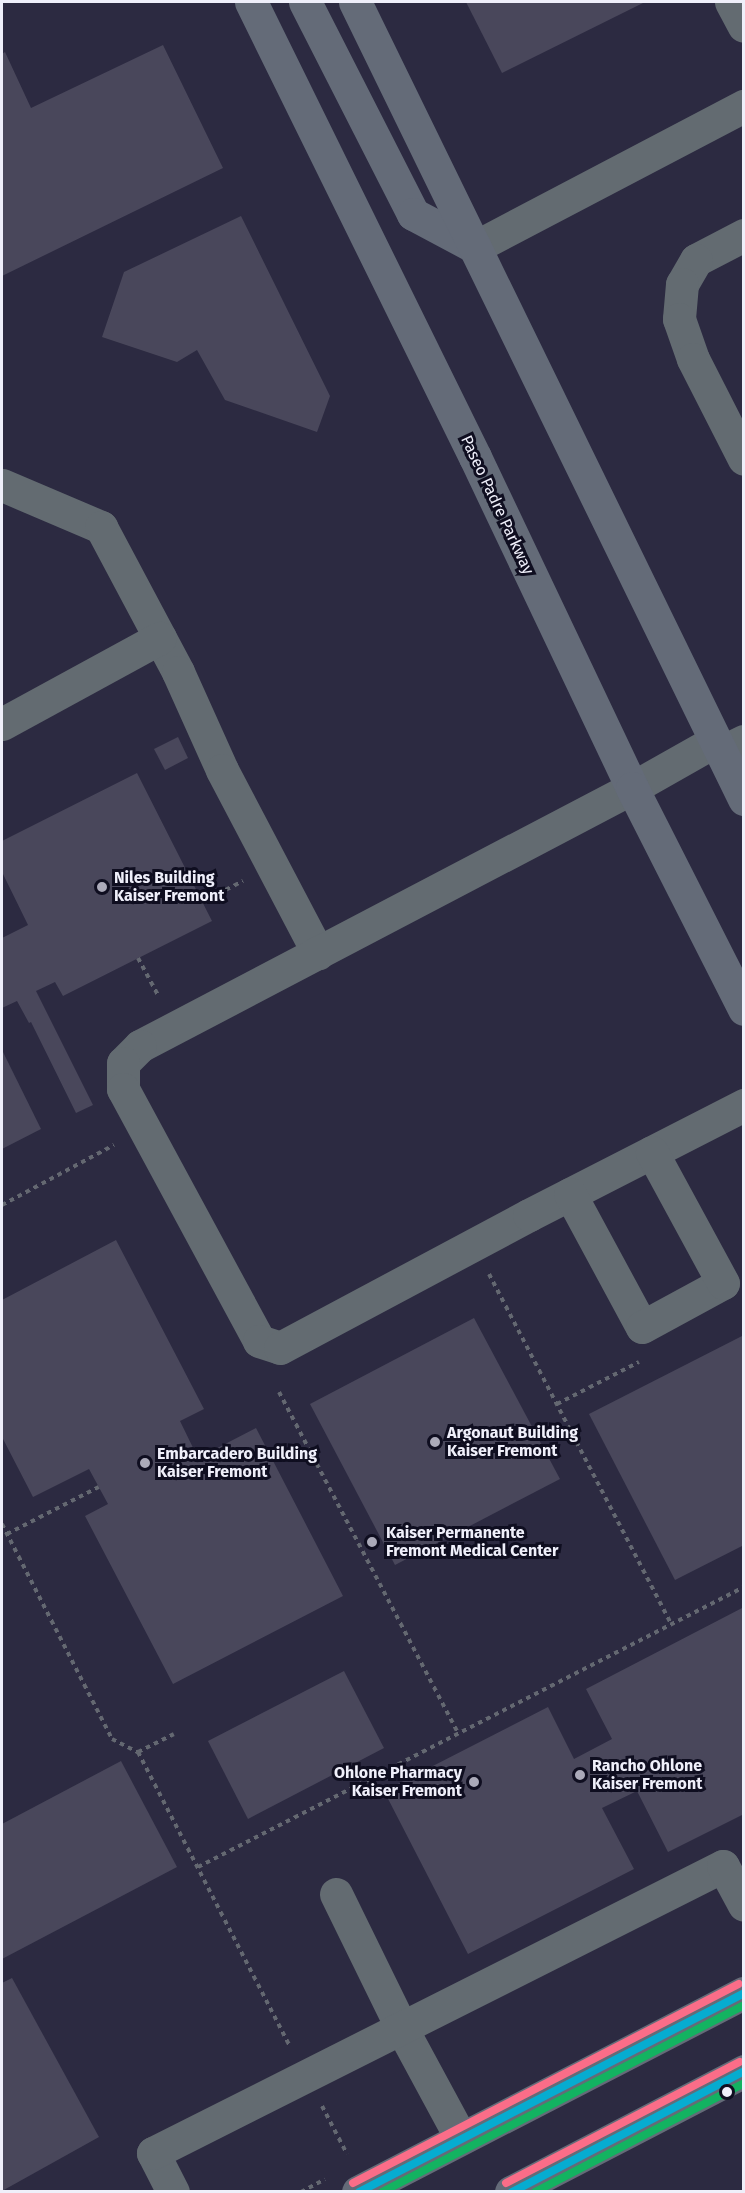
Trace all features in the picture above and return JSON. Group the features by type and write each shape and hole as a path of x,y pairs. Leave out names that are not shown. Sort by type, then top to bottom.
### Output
{"main road":[{"name":"Paseo Padre Parkway","path":"251,2 475,458 632,788 744,1009"},
{"path":"305,2 413,214 475,247"},
{"path":"355,2 475,247 727,745 744,799"},
{"path":"358,2192 744,1993"},
{"path":"511,2192 744,2071"}],"lane":[{"path":"731,2 744,26"},
{"path":"475,247 744,106"},
{"path":"744,235 696,260 682,284 679,319 693,359 744,459"},
{"path":"2,485 101,527 160,638 222,770 318,953"},
{"path":"2,724 160,638"},
{"path":"727,745 632,788 140,1046 123,1063 123,1089 259,1341 280,1348 570,1194 744,1105"},
{"path":"570,1194 642,1327 723,1283 652,1152"},
{"path":"173,2192 153,2153 723,1866 744,1905"},
{"path":"336,1894 402,2029 461,2138"}],"path":[{"path":"202,902 249,878"},
{"path":"138,958 159,998"},
{"path":"2,1205 120,1142"},
{"path":"486,1268 671,1624"},
{"path":"279,1392 458,1733"},
{"path":"7,1534 99,1487"},
{"path":"2,1524 112,1739 138,1752 293,2052"},
{"path":"198,1867 744,1587"},
{"path":"138,1752 174,1734"},
{"path":"320,2103 347,2154"}],"building":[{"path":"466,2 645,2 502,73"},
{"path":"163,45 223,168 2,276 2,54 5,52 31,108"},
{"path":"241,216 330,396 317,432 225,400 197,350 177,362 102,337 124,272"},
{"path":"178,737 188,758 165,770 154,749"},
{"name":"Niles Building Kaiser Fremont","path":"137,773 212,921 63,996 55,982 36,991 93,1105 76,1113 31,1022 29,1023 17,1001 2,1008 2,938 28,925 2,872 2,841"},
{"path":"2,1050 41,1129 2,1149"},
{"name":"Embarcadero Building Kaiser Fremont","path":"116,1240 204,1409 180,1421 198,1458 256,1428 343,1596 173,1684 85,1516 108,1504 89,1469 33,1497 2,1437 2,1300"},
{"name":"Argonaut Building Kaiser Fremont","path":"474,1318 560,1479 395,1565 310,1404"},
{"path":"744,1335 744,1545 675,1580 589,1414"},
{"name":"Rancho Ohlone Kaiser Fremont","path":"744,1607 744,1814 668,1852 637,1791 602,1808 634,1869 468,1954 384,1791 548,1707 574,1759 612,1739 586,1689"},
{"path":"344,1671 384,1748 248,1819 208,1741"},
{"path":"121,1761 177,1867 2,1959 2,1824"},
{"path":"12,1978 99,2137 2,2191 2,1983"}],"transit line":[{"path":"353,2183 739,1984"},
{"path":"359,2192 744,1993"},
{"path":"382,2192 744,2005"},
{"path":"506,2183 739,2062"},
{"path":"512,2192 744,2071"},
{"path":"535,2192 744,2083"}],"place":[{"name":"Niles Building Kaiser Fremont","path":"102,887"},
{"name":"Argonaut Building Kaiser Fremont","path":"435,1442"},
{"name":"Embarcadero Building Kaiser Fremont","path":"145,1463"},
{"name":"Kaiser Permanente Fremont Medical Center","path":"372,1542"},
{"name":"Rancho Ohlone Kaiser Fremont","path":"580,1775"},
{"name":"Ohlone Pharmacy Kaiser Fremont","path":"474,1782"}]}
